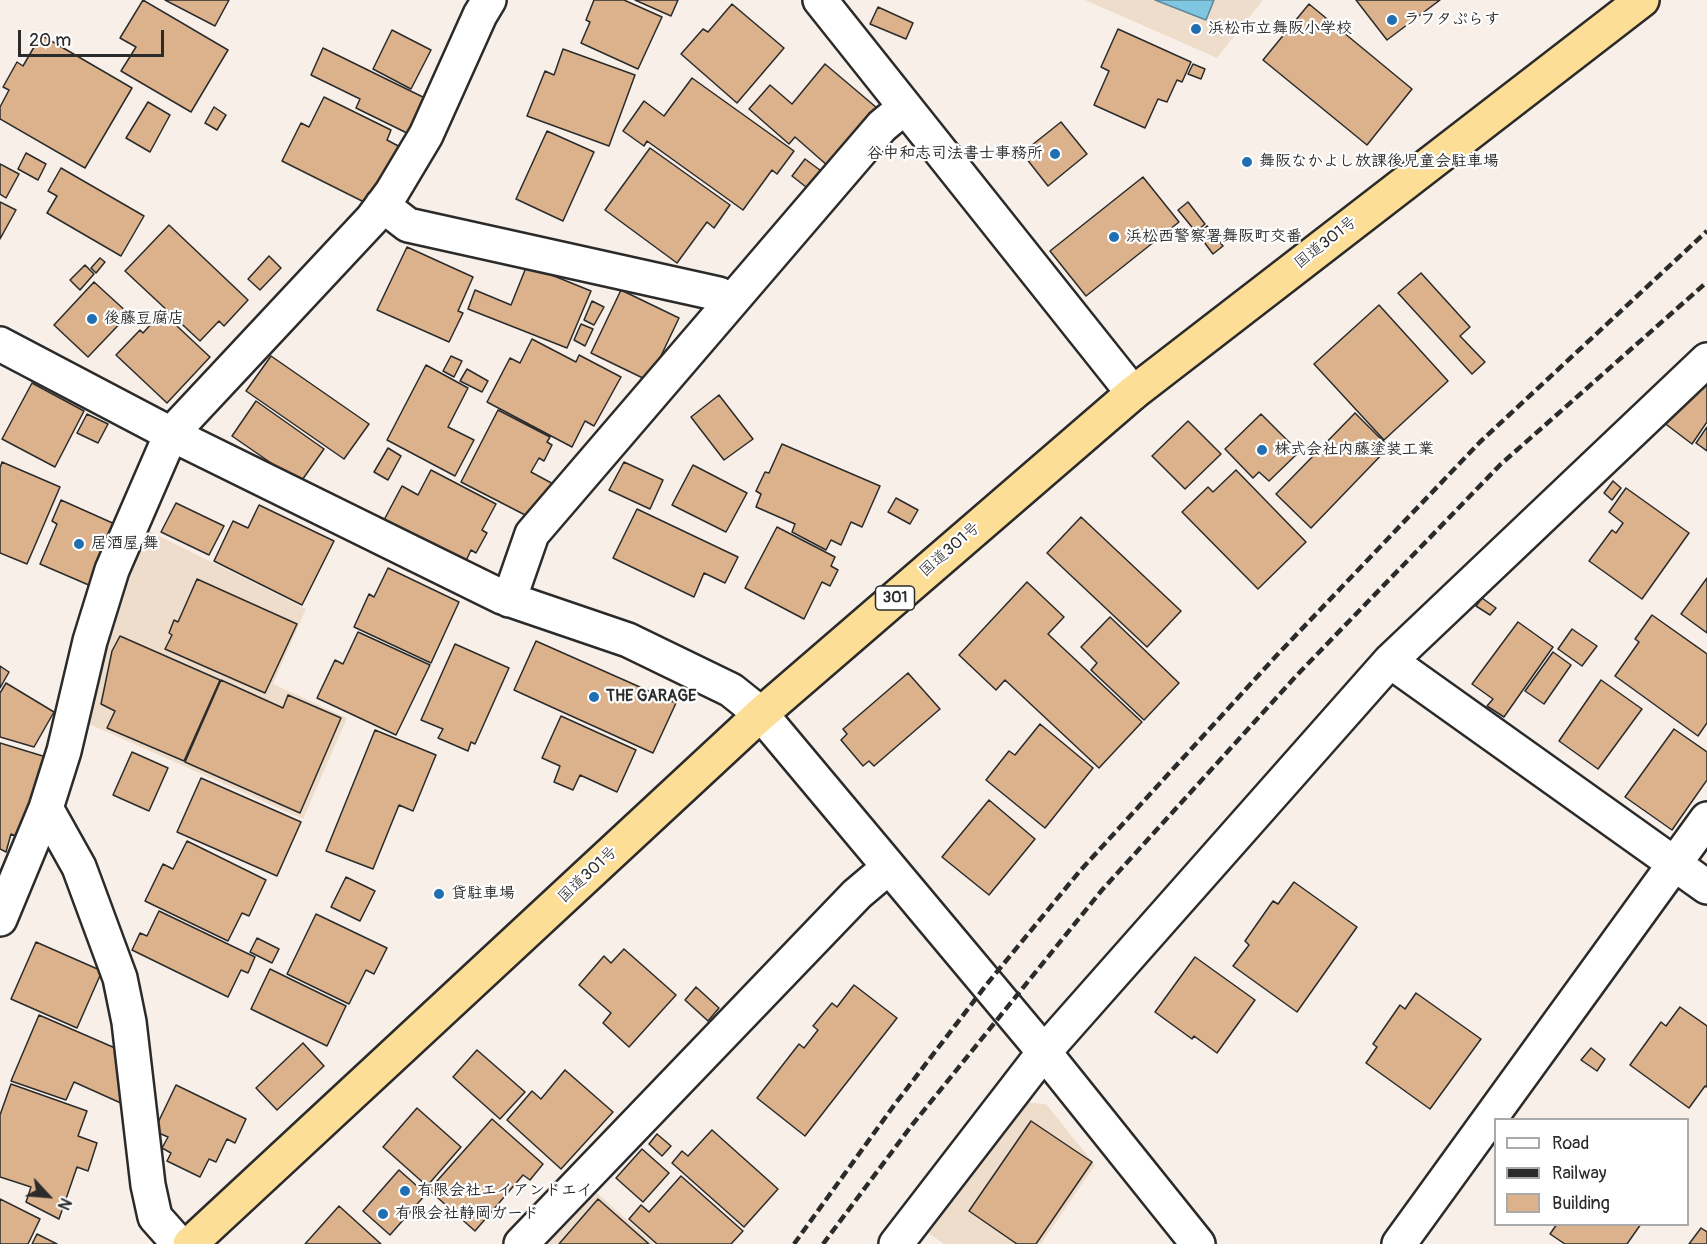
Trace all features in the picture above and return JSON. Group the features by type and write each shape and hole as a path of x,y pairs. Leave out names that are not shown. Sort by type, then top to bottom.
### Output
{"highway":[{"name":"国道301号","path":"190,1244 761,714 1133,393 1642,0"}],"street":[{"path":"0,919 46,808 64,751 90,641 112,570 171,434 372,219 410,165 489,0"},
{"path":"820,0 1133,393"},
{"path":"509,600 532,534 882,126 905,107"},
{"path":"382,205 408,225 719,294 730,303"},
{"path":"0,344 171,434 509,600 628,640 731,690 761,714 1044,1052 1198,1244"},
{"path":"896,1244 1044,1052 1390,661 1707,360"},
{"path":"1390,661 1707,887"},
{"path":"46,808 79,867 120,978 129,1022 148,1185 155,1218 179,1244"},
{"path":"1399,1244 1707,819"},
{"path":"521,1244 857,894 889,867"}],"shaded area":[{"name":"浜松市立舞阪小学校","path":"1085,0 1263,0 1217,58"},
{"path":"149,531 306,609 273,684 347,718 303,819 89,724 107,646 130,576"},
{"path":"1023,1102 1046,1104 1095,1165 1041,1244 944,1244 924,1230"},
{"path":"596,1192 654,1244 546,1244"}],"water":[{"path":"1155,0 1214,0 1206,20"}],"building":[{"path":"143,0 228,50 191,112 121,71 136,47 120,38"},
{"path":"165,0 229,0 215,26"},
{"path":"594,0 624,0 662,17 638,69 581,43 590,22 586,20"},
{"path":"635,0 678,0 671,16"},
{"name":"ラフタぷらす","path":"1356,0 1440,0 1387,40"},
{"path":"732,4 784,48 737,103 681,54 703,29 708,32"},
{"path":"1309,4 1412,89 1367,145 1263,60"},
{"path":"878,7 913,23 906,39 870,24"},
{"path":"1118,29 1191,62 1182,82 1177,80 1167,102 1158,99 1145,128 1094,105 1109,71 1101,67"},
{"path":"392,30 431,50 411,89 373,69"},
{"path":"41,35 132,88 85,168 0,119 0,107 9,90 3,87 17,62 23,66"},
{"path":"323,48 431,101 413,136 356,108 360,99 311,75"},
{"path":"563,49 635,75 609,146 527,116 545,71 554,75"},
{"path":"825,64 877,108 828,166 795,137 789,144 749,109 770,85 792,104"},
{"path":"1193,64 1205,69 1201,79 1188,74"},
{"path":"692,78 794,151 777,174 772,170 743,210 647,141 644,146 623,131 644,101 664,116"},
{"path":"324,97 391,130 387,140 404,149 368,204 282,161 301,123 309,127"},
{"path":"148,102 170,115 150,152 126,138"},
{"path":"214,107 226,115 217,130 205,123"},
{"path":"1061,122 1087,154 1048,186 1022,153"},
{"path":"547,131 594,152 563,221 516,199"},
{"path":"650,148 730,205 714,228 707,222 677,263 605,210"},
{"path":"26,153 46,164 38,180 18,169"},
{"path":"805,159 828,176 815,194 792,176"},
{"path":"0,164 19,174 6,198 0,194"},
{"path":"61,168 144,216 121,256 47,213 57,196 48,191"},
{"path":"1143,177 1179,222 1086,296 1050,251"},
{"path":"0,202 16,210 0,239"},
{"path":"1188,202 1205,224 1196,232 1178,210"},
{"path":"169,225 248,300 224,326 219,321 200,341 125,271"},
{"path":"1207,226 1223,246 1213,254 1198,234"},
{"path":"407,247 473,277 458,311 463,313 449,342 377,310"},
{"path":"269,256 281,268 260,290 248,279"},
{"path":"100,258 105,262 96,273 91,268"},
{"path":"85,265 94,274 80,290 70,280"},
{"path":"527,265 591,291 567,348 468,309 475,290 511,305"},
{"path":"1421,273 1470,327 1460,336 1485,362 1472,374 1398,293"},
{"name":"後藤豆腐店","path":"94,282 129,314 88,357 54,325"},
{"path":"621,290 679,318 649,381 591,353"},
{"path":"592,301 604,307 594,325 584,320"},
{"path":"1379,305 1448,381 1384,440 1314,364"},
{"path":"162,312 210,357 167,403 116,355 140,330 143,333"},
{"path":"581,324 593,329 585,346 574,340"},
{"path":"532,339 576,362 579,355 621,377 594,426 585,421 572,447 487,402 510,358 520,363"},
{"path":"271,356 369,424 344,459 246,391"},
{"path":"451,356 462,361 454,377 443,371"},
{"path":"426,365 468,388 448,427 474,440 455,476 387,440"},
{"path":"467,369 488,381 482,392 460,381"},
{"path":"1704,382 1707,384 1707,422 1692,444 1663,422"},
{"path":"32,383 84,411 55,467 2,439"},
{"path":"719,395 753,439 724,460 691,417"},
{"path":"256,401 324,449 300,483 232,436"},
{"path":"498,410 550,437 547,442 552,445 544,461 539,458 531,472 557,486 529,517 461,482"},
{"path":"1355,413 1389,447 1311,528 1276,494"},
{"path":"87,414 108,424 98,443 77,433"},
{"path":"1261,414 1299,452 1269,481 1259,472 1253,478 1225,449"},
{"path":"1188,421 1221,454 1185,489 1152,456"},
{"path":"1707,427 1707,451 1696,443"},
{"path":"782,444 880,486 862,527 851,522 841,545 831,540 826,550 792,532 795,524 756,507 761,494 756,491 765,472 769,473"},
{"path":"388,448 401,456 388,480 374,472"},
{"path":"2,462 60,487 27,564 0,553 0,468"},
{"path":"624,462 663,480 650,509 609,490"},
{"path":"693,465 747,493 726,532 672,505"},
{"path":"431,470 496,504 482,530 487,533 476,553 471,550 465,563 384,520 402,486 418,495"},
{"path":"1236,470 1306,542 1258,589 1182,512 1208,487 1213,492"},
{"path":"1613,481 1621,488 1612,500 1604,493"},
{"path":"1626,488 1689,533 1642,599 1589,561 1612,530 1616,533 1623,523 1609,512"},
{"path":"896,498 918,510 910,524 888,512"},
{"name":"居酒屋 舞","path":"61,500 117,525 91,586 40,564 57,524 52,521"},
{"path":"176,503 224,526 209,555 161,532"},
{"path":"259,505 334,541 302,605 214,561 233,521 248,528"},
{"path":"637,509 738,557 725,583 704,573 694,597 613,558"},
{"path":"1081,517 1181,611 1147,647 1047,553"},
{"path":"777,527 835,557 831,566 838,570 830,586 822,582 804,619 745,588"},
{"path":"388,568 459,602 431,663 354,627 369,594 374,597"},
{"path":"1707,578 1707,633 1681,614"},
{"path":"197,579 297,624 265,693 165,649 172,635 169,633 174,620 178,622"},
{"path":"1027,582 1064,617 1048,634 1142,722 1099,768 1005,680 996,690 959,655"},
{"path":"1482,598 1496,608 1490,615 1476,606"},
{"path":"1652,615 1707,654 1707,723 1698,736 1615,676 1639,642 1635,639"},
{"path":"1110,617 1179,683 1144,720 1091,670 1097,663 1081,647"},
{"path":"1518,622 1553,647 1504,717 1487,706 1493,699 1472,684"},
{"path":"1572,629 1597,646 1582,666 1558,649"},
{"path":"358,632 430,665 396,735 317,698 335,660 343,664"},
{"path":"120,636 220,680 184,761 107,728 115,711 101,704 112,651"},
{"path":"536,641 676,703 653,753 514,690"},
{"path":"455,644 509,668 475,744 471,742 468,751 438,738 443,729 421,720"},
{"path":"1553,652 1571,665 1544,704 1525,691"},
{"path":"0,666 9,672 0,688"},
{"path":"908,673 940,709 874,766 869,761 863,766 841,740 847,734 843,729"},
{"path":"221,680 283,708 288,695 341,718 300,813 185,762"},
{"path":"1601,680 1642,709 1598,769 1559,741"},
{"path":"6,683 54,712 34,747 0,737 0,693"},
{"path":"561,716 636,750 617,792 580,775 573,790 554,782 560,766 542,758"},
{"path":"1040,724 1093,768 1045,828 986,780 1009,751 1015,755"},
{"path":"1674,729 1707,752 1707,780 1672,830 1625,797"},
{"path":"375,730 436,755 413,811 399,805 373,869 326,851"},
{"path":"0,743 46,757 21,838 11,834 6,852 0,849"},
{"path":"132,752 168,768 149,811 113,795"},
{"path":"201,778 301,822 277,876 177,832"},
{"path":"989,800 1035,839 989,895 942,857"},
{"path":"187,841 266,880 249,916 242,913 228,941 145,901 163,864 173,869"},
{"path":"346,877 375,891 360,921 331,907"},
{"path":"1294,882 1357,927 1297,1012 1233,966 1249,945 1245,941 1273,901 1278,904"},
{"path":"159,911 255,957 248,973 241,970 228,997 132,950 140,933 147,936"},
{"path":"316,914 387,948 374,974 366,970 349,1004 287,974"},
{"path":"257,938 279,949 272,963 250,952"},
{"path":"36,942 102,971 77,1028 11,999"},
{"path":"624,949 676,995 629,1047 603,1023 611,1013 579,985 604,956 611,963"},
{"path":"1195,957 1255,1000 1217,1053 1194,1036 1192,1039 1155,1012"},
{"path":"270,969 346,1006 327,1046 251,1009"},
{"path":"854,985 897,1018 805,1136 757,1098 799,1044 804,1048 818,1030 813,1026 832,1003 837,1007"},
{"path":"696,987 719,1008 708,1021 685,1000"},
{"path":"1416,993 1481,1039 1430,1109 1366,1063 1377,1047 1373,1044 1400,1005 1405,1009"},
{"path":"1680,1007 1707,1026 1707,1087 1705,1086 1689,1108 1630,1065 1661,1022 1666,1026"},
{"path":"39,1015 122,1051 123,1104 74,1082 66,1100 11,1081"},
{"path":"303,1043 324,1066 277,1110 256,1088"},
{"path":"1591,1048 1605,1059 1597,1071 1581,1060"},
{"path":"477,1050 525,1092 500,1119 453,1077"},
{"path":"565,1070 613,1112 561,1169 507,1120 532,1091 541,1099"},
{"path":"11,1084 87,1111 78,1136 97,1143 88,1171 77,1167 59,1219 26,1202 31,1187 0,1177 0,1115"},
{"path":"176,1085 246,1119 235,1143 227,1139 216,1162 209,1159 200,1177 167,1161 171,1153 162,1148 168,1137 154,1131"},
{"path":"417,1108 461,1147 427,1186 383,1147"},
{"path":"492,1119 543,1164 530,1180 523,1175 475,1231 429,1190"},
{"path":"1031,1121 1092,1162 1036,1244 1017,1244 969,1211"},
{"path":"712,1130 778,1189 744,1227 672,1163 682,1151 688,1156"},
{"path":"657,1134 671,1146 662,1156 649,1144"},
{"path":"642,1149 669,1173 643,1202 616,1178"},
{"path":"399,1170 426,1194 390,1235 363,1211"},
{"path":"681,1176 743,1231 731,1244 657,1244 629,1219 641,1205 649,1212"},
{"path":"0,1199 40,1219 28,1244 0,1244"},
{"path":"598,1199 649,1244 559,1244"},
{"path":"339,1206 381,1244 305,1244"},
{"path":"1556,1226 1640,1226 1627,1244 1565,1244 1550,1234"},
{"path":"1701,1228 1707,1232 1707,1244 1689,1244"},
{"path":"37,1234 57,1244 32,1244"}],"railway":[{"path":"794,1244 895,1104 987,984 1079,872 1277,655 1480,442 1707,231"},
{"path":"823,1244 912,1125 1102,890 1297,675 1501,464 1707,282"}],"place":[{"name":"ラフタぷらす","path":"1392,20"},
{"name":"浜松市立舞阪小学校","path":"1196,29"},
{"name":"谷中和志司法書士事務所","path":"1055,154"},
{"name":"舞阪なかよし放課後児童会駐車場","path":"1247,162"},
{"name":"浜松西警察署舞阪町交番","path":"1114,237"},
{"name":"後藤豆腐店","path":"92,319"},
{"name":"株式会社内藤塗装工業","path":"1262,450"},
{"name":"居酒屋 舞","path":"79,544"},
{"name":"THE GARAGE","path":"594,697"},
{"name":"貸駐車場","path":"439,894"},
{"name":"有限会社エイアンドエイ","path":"405,1191"},
{"name":"有限会社静岡ガード","path":"383,1214"}]}
